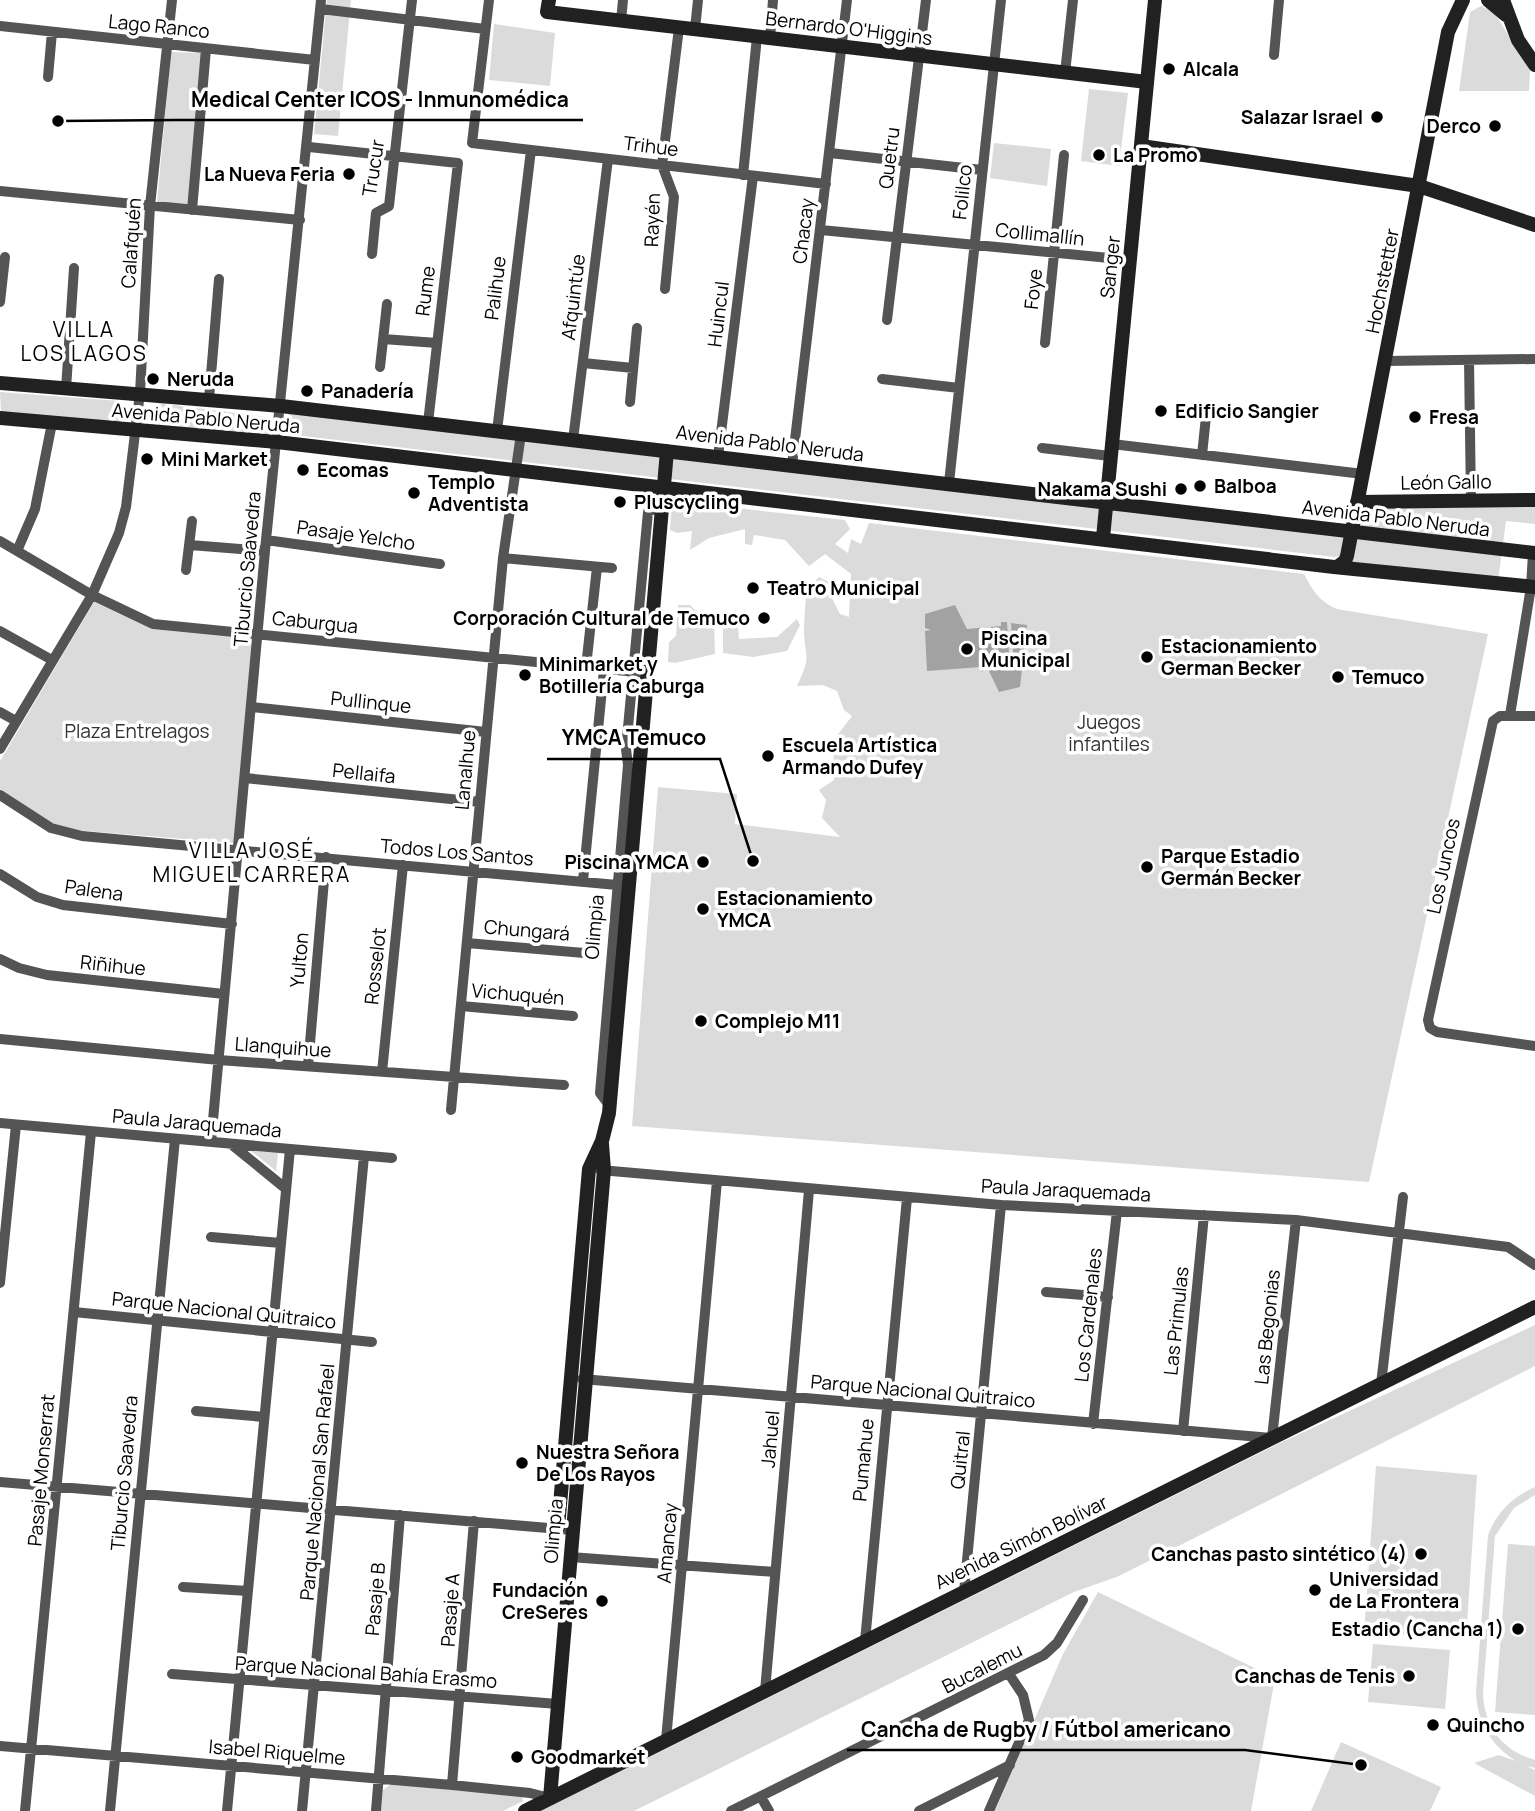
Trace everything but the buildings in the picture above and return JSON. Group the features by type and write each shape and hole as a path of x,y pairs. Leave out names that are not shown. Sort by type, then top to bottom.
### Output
{"street":[{"name":"Calafquén","path":"0,749 92,594 119,533 127,507 140,393 150,206 172,0"},
{"name":"Trucur","path":"372,254 376,214 389,206 412,0"},
{"path":"321,5 410,21 485,29 489,0"},
{"path":"621,21 623,0"},
{"path":"695,29 698,0"},
{"name":"Huincul","path":"718,457 763,38 774,0"},
{"name":"Chacay","path":"792,465 847,0"},
{"name":"Quetru","path":"887,320 926,0"},
{"name":"Folilco","path":"949,483 1001,0"},
{"path":"1065,73 1073,0"},
{"name":"Sanger","path":"1103,538 1155,0"},
{"path":"1275,55 1279,0"},
{"name":"Hochstetter","path":"1337,567 1345,561 1351,533 1448,32 1463,0"},
{"path":"1488,0 1509,18"},
{"path":"1503,0 1518,40 1535,65"},
{"name":"Tiburcio Saavedra","path":"211,1142 266,545 309,148 321,5"},
{"name":"Bernardo O'Higgins","path":"548,6 621,21 1147,82"},
{"name":"Lago Ranco","path":"0,26 315,60"},
{"name":"Rayén","path":"665,289 674,197 662,165 679,28"},
{"name":"Trihue","path":"485,29 472,143 826,184"},
{"path":"48,77 52,32"},
{"path":"191,210 206,49"},
{"path":"1141,146 1419,186 1535,225"},
{"path":"309,148 394,156"},
{"name":"Palihue","path":"497,431 531,150"},
{"path":"830,153 982,170"},
{"name":"Foye","path":"1045,343 1064,155"},
{"name":"Rume","path":"394,156 458,163 428,423"},
{"name":"Afquintúe","path":"573,440 608,159"},
{"path":"0,191 300,220"},
{"name":"Collimallín","path":"821,230 1130,260"},
{"path":"0,302 5,257"},
{"path":"66,389 74,268"},
{"path":"209,399 219,279"},
{"path":"380,367 387,304"},
{"path":"630,402 637,328"},
{"path":"383,339 437,343"},
{"path":"1386,361 1535,359"},
{"path":"1469,360 1472,502"},
{"path":"583,363 633,368"},
{"path":"882,379 959,388"},
{"name":"Avenida Pablo Neruda","path":"0,383 281,406 1534,553"},
{"path":"1202,455 1207,407"},
{"name":"Avenida Pablo Neruda","path":"0,418 135,432 276,442 1337,567 1533,587"},
{"path":"18,551 35,509 52,423"},
{"name":"Lanalhue","path":"451,1110 503,558 521,434"},
{"path":"1042,448 1202,455 1363,474"},
{"name":"Olimpia","path":"550,1798 570,1557 565,1529 596,1170 610,1105 623,885 640,672 667,451"},
{"name":"León Gallo","path":"1357,502 1535,500"},
{"path":"186,569 192,521"},
{"name":"Caburgua","path":"0,541 92,594 153,624 640,672"},
{"name":"Pasaje Yelcho","path":"190,545 266,545 440,564"},
{"name":"Los Juncos","path":"1534,553 1533,587 1505,715 1493,721 1431,1007 1430,1028 1437,1032 1535,1046"},
{"path":"503,558 612,568"},
{"path":"586,667 597,567"},
{"path":"0,631 52,660"},
{"path":"583,881 604,669"},
{"name":"Pullinque","path":"251,707 486,732"},
{"path":"0,712 16,721"},
{"path":"1505,715 1535,716"},
{"name":"Pellaifa","path":"245,778 480,802"},
{"name":"Todos Los Santos","path":"0,795 51,828 69,834 623,885"},
{"name":"Yulton","path":"308,1066 326,857"},
{"name":"Rosselot","path":"382,1072 403,865"},
{"name":"Palena","path":"0,874 37,897 63,905 232,924"},
{"name":"Chungará","path":"467,943 584,953"},
{"name":"Riñihue","path":"0,959 19,968 47,975 224,994"},
{"name":"Vichuquén","path":"461,1006 573,1016"},
{"name":"Llanquihue","path":"0,1039 219,1060 564,1085"},
{"name":"Paula Jaraquemada","path":"0,1123 391,1158"},
{"path":"0,1283 16,1125"},
{"name":"Pasaje Monserrat","path":"25,1811 91,1132"},
{"name":"Tiburcio Saavedra","path":"110,1811 174,1139"},
{"path":"231,1144 285,1188"},
{"path":"227,1811 290,1149"},
{"name":"Parque Nacional San Rafael","path":"302,1811 365,1156"},
{"name":"Paula Jaraquemada","path":"596,1170 907,1199 1296,1220 1508,1247 1535,1265"},
{"name":"Amancay","path":"666,1740 717,1181"},
{"name":"Jahuel","path":"765,1691 809,1190"},
{"path":"1381,1384 1403,1196"},
{"name":"Pumahue","path":"864,1642 907,1199"},
{"name":"Quitral","path":"964,1592 1001,1205"},
{"name":"Los Cardenales","path":"1093,1424 1117,1211"},
{"name":"Las Primulas","path":"1183,1431 1205,1214"},
{"name":"Las Begonias","path":"1272,1438 1296,1220"},
{"path":"211,1237 281,1243"},
{"path":"1046,1292 1108,1297"},
{"name":"Avenida Simón Bolívar","path":"525,1811 1535,1307"},
{"name":"Parque Nacional Quitraico","path":"74,1312 372,1342"},
{"name":"Parque Nacional Quitraico","path":"578,1379 1272,1438"},
{"path":"196,1411 264,1417"},
{"path":"0,1482 565,1529"},
{"name":"Pasaje B","path":"376,1811 400,1515"},
{"name":"Pasaje A","path":"453,1785 474,1521"},
{"path":"570,1557 775,1572"},
{"path":"183,1587 248,1591"},
{"name":"Bucalemu","path":"732,1811 1045,1655 1057,1643 1083,1600"},
{"name":"Parque Nacional Bahía Erasmo","path":"172,1674 558,1704"},
{"path":"989,1811 1029,1720 1023,1695 1009,1674"},
{"name":"Isabel Riquelme","path":"0,1746 379,1778 530,1793 550,1798"},
{"path":"919,1811 1010,1765"},
{"path":"761,1797 769,1811"}],"green space":[{"path":"327,0 351,0 338,136 314,134"},
{"path":"1481,6 1494,12 1530,70 1529,91 1459,91 1470,12"},
{"path":"494,24 555,33 550,86 489,80"},
{"path":"171,52 203,53 189,205 157,202"},
{"path":"1089,89 1128,93 1119,166 1081,161"},
{"path":"994,143 1051,149 1047,186 990,178"},
{"path":"0,392 120,401 124,405 153,409 157,403 269,417 273,423 269,435 156,428 148,422 122,419 117,423 1,412"},
{"path":"289,412 1342,533 1347,538 1344,555 1335,557 286,434"},
{"name":"Parque Estadio Germán Becker","path":"672,501 845,520 850,529 835,544 848,553 851,539 861,544 869,523 1304,574 1317,595 1337,609 1488,634 1369,1182 632,1126 658,787 737,794 735,824 840,837 822,818 826,800 819,790 834,780 833,741 852,716 844,710 837,691 823,685 797,686 806,662 806,590 819,577 833,584 831,596 840,614 849,617 851,574 825,554 809,566 785,540 754,535 752,545 745,544 745,529 709,538 690,550 692,531 677,533 670,530"},
{"path":"1535,503 1535,524 1506,521 1498,581 1347,566 1361,505"},
{"name":"Plaza Entrelagos","path":"94,602 152,629 252,639 234,843 73,830 51,823 0,789 0,761"},
{"path":"678,605 690,605 706,621 714,621 715,654 675,663 668,662 669,642 676,636"},
{"path":"797,619 800,625 787,651 753,657 723,653 723,625 738,626 739,639 777,637"},
{"path":"250,1150 278,1153 276,1171"},
{"path":"1535,1325 1535,1366 1119,1576 1074,1592 634,1811 541,1811 1280,1443"},
{"name":"Canchas pasto sintético (4)","path":"1376,1466 1477,1475 1466,1639 1364,1632"},
{"path":"1535,1487 1535,1495 1514,1508 1495,1536 1483,1693 1487,1717 1497,1736 1514,1751 1535,1760 1535,1768 1526,1766 1535,1770 1535,1796 1474,1763 1499,1755 1516,1761 1499,1748 1487,1732 1479,1714 1476,1692 1488,1535 1506,1506"},
{"name":"Estadio (Cancha 1)","path":"1508,1544 1535,1546 1535,1715 1495,1712"},
{"path":"1098,1592 1275,1678 1251,1811 995,1811 1063,1654"},
{"name":"Canchas de Tenis","path":"1373,1644 1450,1650 1445,1709 1368,1702"},
{"path":"1341,1742 1441,1787 1430,1811 1311,1811"},
{"path":"391,1784 522,1797 523,1801 503,1811 381,1811 383,1790"}],"shaded area":[{"name":"Piscina Municipal","path":"955,605 967,629 1001,626 1001,622 1007,622 1010,668 1014,667 1011,623 1027,625 1020,687 999,692 988,669 996,667 985,668 982,672 981,667 927,671 925,631 931,630 925,628 925,614"}],"place":[{"name":"Alcala","path":"1169,69"},
{"name":"Salazar Israel","path":"1377,117"},
{"name":"Medical Center ICOS - Inmunomédica","path":"58,121"},
{"name":"Derco","path":"1495,126"},
{"name":"La Promo","path":"1099,155"},
{"name":"La Nueva Feria","path":"349,174"},
{"name":"Neruda","path":"153,379"},
{"name":"Panadería","path":"307,391"},
{"name":"Edificio Sangier","path":"1161,411"},
{"name":"Fresa","path":"1415,417"},
{"name":"Mini Market","path":"147,459"},
{"name":"Ecomas","path":"303,470"},
{"name":"Balboa","path":"1200,486"},
{"name":"Nakama Sushi","path":"1181,489"},
{"name":"Templo Adventista","path":"414,493"},
{"name":"Pluscycling","path":"620,502"},
{"name":"Teatro Municipal","path":"753,588"},
{"name":"Corporación Cultural de Temuco","path":"764,618"},
{"name":"Piscina Municipal","path":"967,649"},
{"name":"Estacionamiento German Becker","path":"1147,657"},
{"name":"Minimarket y Botillería Caburga","path":"525,675"},
{"name":"Temuco","path":"1338,677"},
{"name":"Escuela Artística Armando Dufey","path":"768,756"},
{"name":"YMCA Temuco","path":"753,861"},
{"name":"Piscina YMCA","path":"703,862"},
{"name":"Parque Estadio Germán Becker","path":"1147,867"},
{"name":"Estacionamiento YMCA","path":"703,909"},
{"name":"Complejo M11","path":"701,1021"},
{"name":"Nuestra Señora De Los Rayos","path":"522,1463"},
{"name":"Canchas pasto sintético (4)","path":"1421,1554"},
{"name":"Universidad de La Frontera","path":"1315,1590"},
{"name":"Fundación CreSeres","path":"602,1601"},
{"name":"Estadio (Cancha 1)","path":"1518,1629"},
{"name":"Canchas de Tenis","path":"1409,1676"},
{"name":"Quincho","path":"1433,1725"},
{"name":"Goodmarket","path":"517,1757"},
{"name":"Cancha de Rugby / Fútbol americano","path":"1361,1765"}],"district":[{"name":"VILLA LOS LAGOS","path":"84,342"},
{"name":"VILLA JOSÉ MIGUEL CARRERA","path":"252,863"}],"park label":[{"name":"Juegos infantiles","path":"1109,733"}]}
